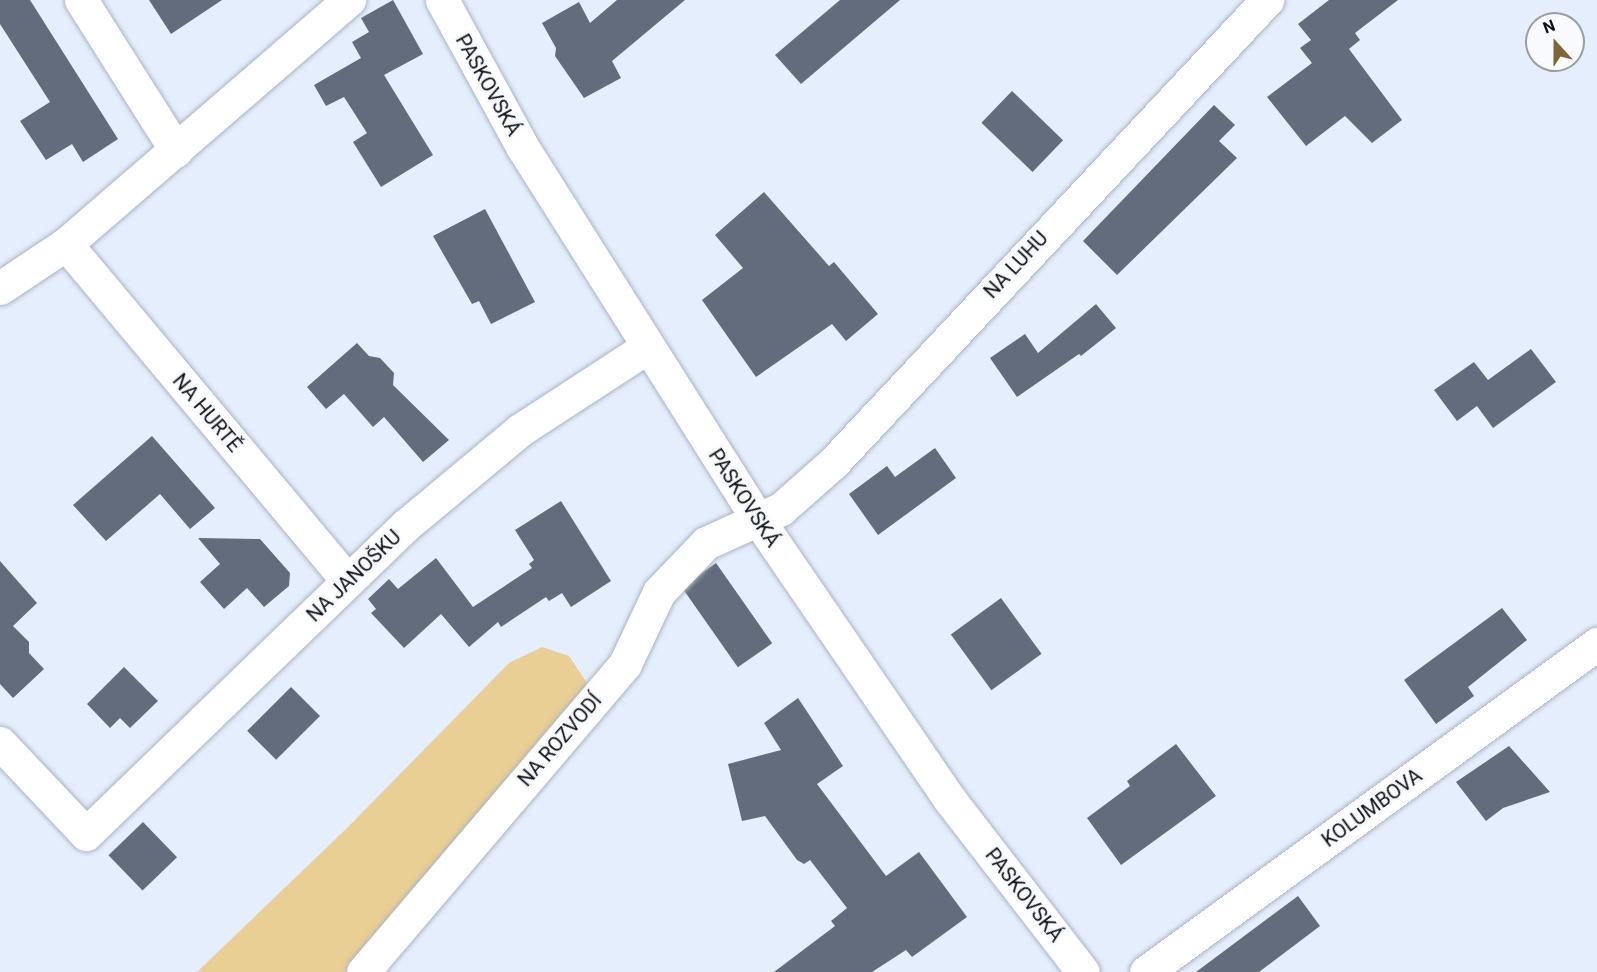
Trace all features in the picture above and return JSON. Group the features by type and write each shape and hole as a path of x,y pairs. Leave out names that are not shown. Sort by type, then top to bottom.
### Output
{"street":[{"path":"81,0 176,150"},
{"path":"0,288 66,244 349,0"},
{"name":"PASKOVSKÁ","path":"442,0 523,148 646,348 757,518 950,800 1083,972"},
{"name":"NA LUHU","path":"757,518 781,509 833,463 1267,0"},
{"name":"NA HURTĚ","path":"66,244 348,582"},
{"name":"NA JANOŠKU","path":"0,743 86,834 406,525 520,430 646,348"},
{"name":"NA ROZVODÍ","path":"363,972 625,664 659,592 706,543 757,518"},
{"name":"KOLUMBOVA","path":"1146,972 1597,644"}],"shaded area":[{"path":"542,647 569,656 593,692 345,972 197,972 346,829 509,663"}],"building":[{"path":"0,0 30,0 118,139 83,162 72,144 46,160 20,121 50,102 0,24"},
{"path":"149,0 222,0 171,34"},
{"path":"393,0 423,54 384,75 433,155 381,187 353,142 367,133 344,97 326,106 314,85 361,58 352,42 369,32 361,18"},
{"path":"617,0 685,0 612,61 621,78 584,98 555,56 556,48 542,23 579,2 590,23"},
{"path":"840,0 900,0 801,84 775,55"},
{"path":"1329,0 1398,0 1355,33 1360,40 1349,49 1402,120 1372,143 1345,116 1306,146 1267,97 1312,63 1300,48 1311,40 1298,24"},
{"path":"1012,91 1063,140 1033,172 981,123"},
{"path":"1214,105 1235,125 1219,141 1237,158 1117,275 1083,241"},
{"path":"764,192 829,266 834,262 878,314 846,341 832,324 756,377 702,300 743,268 715,235"},
{"path":"485,209 535,302 491,324 479,301 472,304 433,236"},
{"path":"1096,304 1116,328 1081,356 1079,354 1017,397 990,358 1025,334 1038,353"},
{"path":"357,343 369,356 380,358 394,373 393,385 449,440 423,462 384,417 373,427 344,394 326,409 307,387"},
{"path":"1531,349 1556,382 1493,428 1477,406 1457,421 1434,390 1474,362 1488,380"},
{"path":"152,436 215,508 190,529 160,494 106,541 73,505"},
{"path":"935,448 956,478 878,535 849,494 887,466 895,477"},
{"path":"561,501 611,581 571,607 562,593 549,601 546,597 501,627 498,622 469,647 441,614 404,648 371,613 376,609 368,599 389,579 398,589 436,558 473,607 532,568 529,564 534,560 515,530"},
{"path":"198,538 260,539 290,573 289,586 264,607 247,588 224,609 200,582 220,564"},
{"path":"0,561 37,603 13,626 29,642 29,653 44,669 13,698 0,684"},
{"path":"716,563 772,643 738,667 682,587"},
{"path":"1001,598 1042,654 991,690 951,634"},
{"path":"1502,608 1527,640 1468,687 1474,696 1436,724 1404,680"},
{"path":"124,667 158,701 130,728 120,718 110,728 87,704"},
{"path":"291,687 320,716 276,760 247,731"},
{"path":"798,698 843,766 817,784 886,876 919,852 967,917 912,957 906,950 872,972 774,972 835,926 831,921 847,908 810,860 804,864 797,860 765,816 742,821 728,764 781,750 764,723"},
{"path":"1176,744 1216,796 1121,865 1087,818 1130,786 1127,781"},
{"path":"1509,746 1550,792 1503,808 1486,821 1456,782"},
{"path":"143,822 177,857 143,891 108,855"},
{"path":"1298,896 1320,926 1259,972 1196,972"}]}
